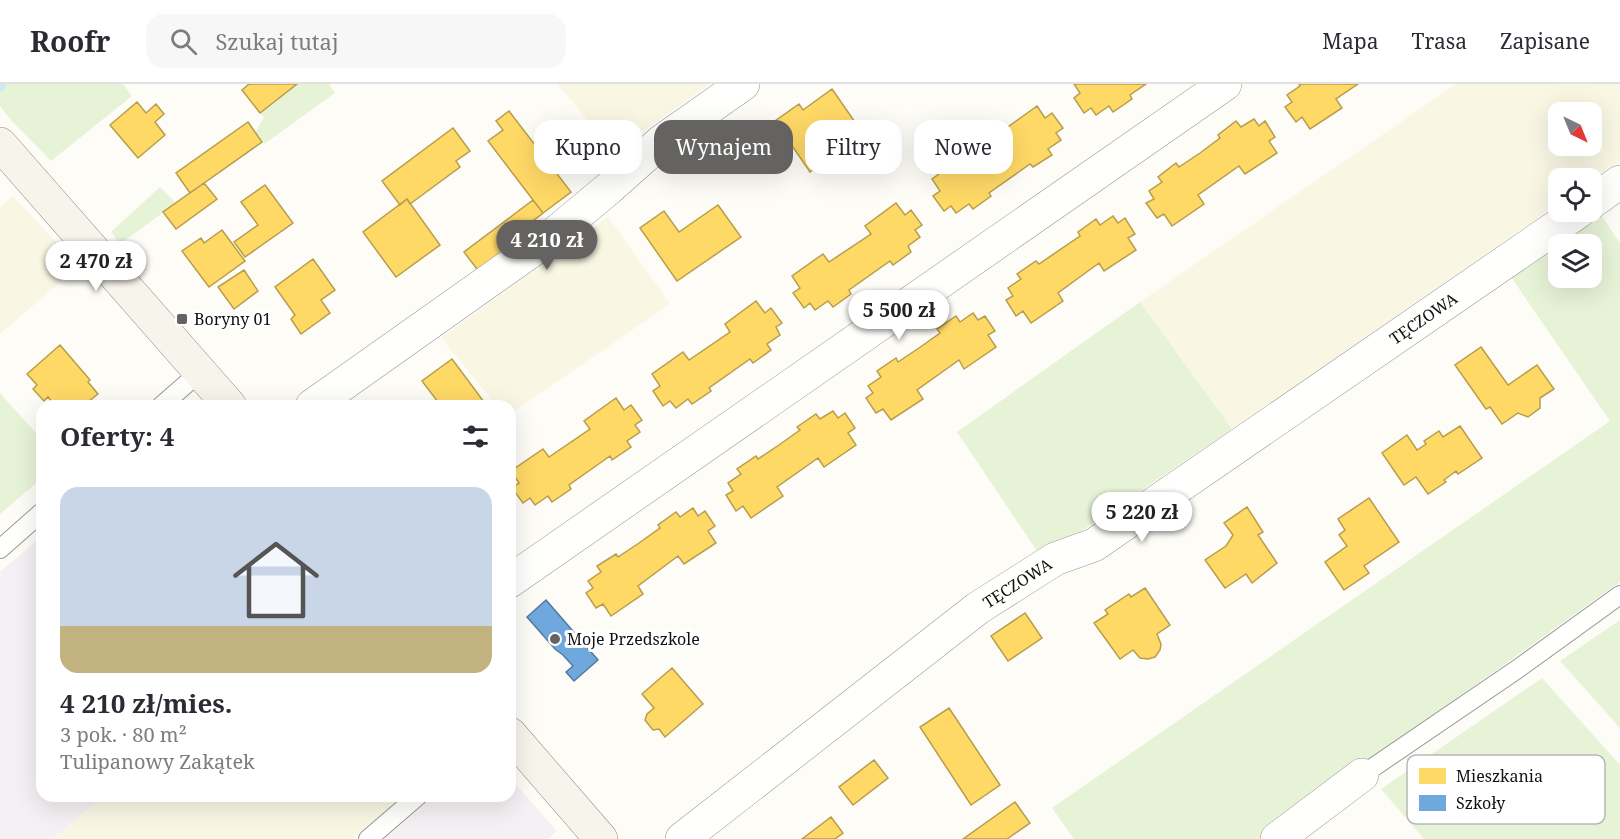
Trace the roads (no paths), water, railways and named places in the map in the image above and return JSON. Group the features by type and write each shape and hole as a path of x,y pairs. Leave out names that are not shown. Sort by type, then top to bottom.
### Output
{"street":[{"path":"320,400 548,239 662,141 743,84"},
{"path":"516,577 1225,84"},
{"path":"0,144 225,400"},
{"path":"1602,195 1620,182"},
{"name":"TĘCZOWA","path":"682,839 978,608 1055,559 1094,545 1563,222"},
{"path":"516,741 601,839"},
{"path":"1277,839 1362,776"}],"lane":[{"path":"168,400 200,372"},
{"path":"0,549 36,517"},
{"path":"1362,776 1620,595"},
{"path":"368,839 411,802"}],"place":[{"name":"Boryny 01","path":"182,319"},
{"name":"Moje Przedszkole","path":"555,639"}]}
